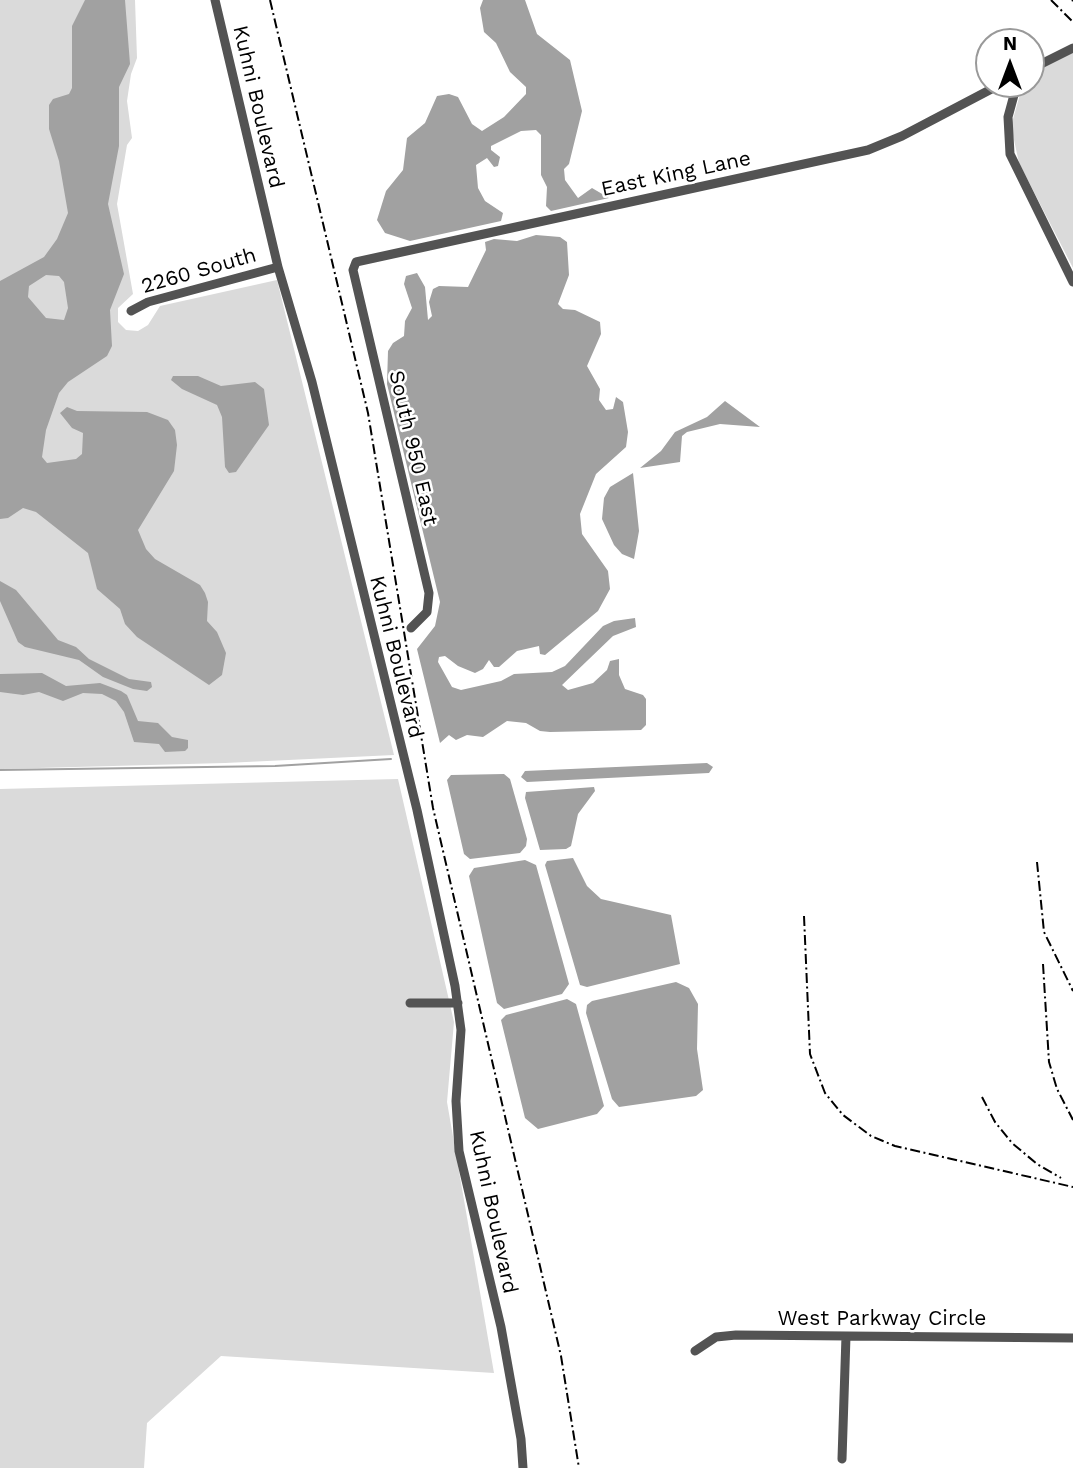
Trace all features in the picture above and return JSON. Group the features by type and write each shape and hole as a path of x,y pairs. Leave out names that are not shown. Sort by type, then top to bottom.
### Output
{"street":[{"name":"Kuhni Boulevard","path":"215,0 278,267 312,382 417,810 458,1003 461,1030 456,1101 459,1151 500,1327 522,1439 523,1468"},
{"path":"1045,62 1073,48"},
{"name":"East King Lane","path":"354,270 361,258 868,150 902,136 975,98"},
{"path":"1013,98 1008,117 1010,154 1073,282"},
{"name":"2260 South","path":"131,311 148,302 278,267"},
{"name":"South 950 East","path":"354,270 429,593 425,616 411,628"},
{"path":"410,1003 458,1003"},
{"name":"West Parkway Circle","path":"695,1351 716,1337 726,1336 1073,1338"},
{"path":"842,1459 846,1336"}],"shaded area":[{"path":"0,0 135,0 137,58 131,74 127,101 132,138 127,145 117,204 133,294 118,308 118,322 126,330 138,331 148,325 160,306 277,280 394,755 0,769"},
{"path":"85,0 125,0 130,64 119,87 119,146 108,204 124,274 110,310 112,346 107,356 68,382 59,393 46,430 42,457 47,463 76,459 82,454 83,433 72,428 60,413 67,407 77,411 147,412 168,420 175,430 177,445 174,471 138,530 146,549 155,559 200,585 205,593 208,602 207,621 217,632 226,653 222,675 209,685 137,637 125,624 120,609 97,589 88,553 36,512 23,508 8,518 0,519 0,281 44,257 57,239 68,213 59,161 49,129 49,105 53,99 69,94 72,88 72,26","holes":["46,275 59,276 64,282 68,308 64,320 46,318 28,297 29,286"]},
{"path":"483,0 525,0 537,34 570,60 582,111 569,164 564,169 565,180 578,198 592,188 609,198 551,211 546,206 547,187 541,175 541,135 536,130 521,131 491,146 491,150 500,157 498,166 494,167 487,158 476,165 478,188 485,201 503,213 501,221 410,241 385,233 377,220 386,191 403,170 407,138 425,123 437,96 449,94 458,97 472,124 482,131 504,117 526,94 526,87 510,72 496,43 484,32 480,8"},
{"path":"1073,51 1073,268 1019,163 1011,126 1019,98 1045,98 1045,66"},
{"path":"536,235 560,237 567,242 569,275 558,304 563,309 575,310 600,322 601,334 587,366 600,389 599,400 606,410 613,409 616,397 623,402 628,432 626,447 596,474 580,514 582,534 608,571 610,589 598,611 545,655 540,654 539,646 517,651 499,667 494,667 489,660 483,669 475,673 458,666 445,656 439,657 438,662 452,687 461,690 501,681 514,674 552,672 565,666 603,626 614,621 635,618 636,627 613,636 562,685 568,690 593,683 607,670 610,661 619,659 619,675 625,689 643,695 646,699 646,725 641,730 550,732 540,731 526,723 507,721 483,737 467,735 456,740 449,735 440,743 417,649 435,626 440,602 387,384 388,351 393,343 404,336 405,321 412,308 404,284 406,276 417,273 425,287 428,320 432,316 429,302 433,289 439,286 468,287 486,250 485,242 494,239 517,241"},
{"path":"173,376 198,376 221,386 255,382 264,389 269,425 236,472 229,473 225,467 222,417 217,405 182,389 171,380"},
{"path":"725,401 760,427 720,424 687,432 682,436 680,462 640,468 661,451 675,432 707,417"},
{"path":"633,473 639,531 634,559 622,554 614,545 602,519 604,498 610,487"},
{"path":"0,581 16,590 58,640 76,647 89,659 129,679 151,682 152,687 147,691 133,689 103,677 79,660 25,647 18,642 0,601"},
{"path":"42,673 66,686 100,683 121,691 127,695 138,721 158,723 172,737 188,740 188,748 185,751 165,752 159,744 134,742 124,712 116,701 102,694 83,693 63,701 39,692 23,695 0,692 0,674"},
{"path":"707,763 713,767 709,773 527,782 521,777 525,771"},
{"path":"504,774 510,779 527,839 526,846 520,853 470,859 464,854 447,780 451,775"},
{"path":"398,779 454,1022 447,1102 494,1373 221,1356 147,1423 144,1468 0,1468 0,789"},
{"path":"594,787 595,791 578,814 571,846 566,849 540,850 525,798 526,792"},
{"path":"573,858 587,886 601,899 671,915 680,964 587,987 580,985 545,865 547,861"},
{"path":"525,860 536,865 569,984 562,994 504,1009 497,1003 469,876 474,868"},
{"path":"676,982 689,988 698,1004 697,1049 703,1090 696,1096 619,1107 612,1099 586,1013 587,1005 592,1001"},
{"path":"567,999 576,1004 604,1106 597,1114 538,1129 525,1118 501,1020 506,1015"}],"waterway":[{"path":"0,770 275,766 391,759"}],"railway":[{"path":"270,0 368,413 433,808 561,1356 579,1468"},
{"path":"1051,0 1073,22"},
{"path":"1037,862 1044,932 1073,991"},
{"path":"804,916 810,1054 825,1093 843,1115 871,1136 895,1146 1073,1187"},
{"path":"1043,964 1049,1062 1057,1089 1073,1120"},
{"path":"982,1097 995,1122 1012,1143 1037,1164 1061,1178"}]}
